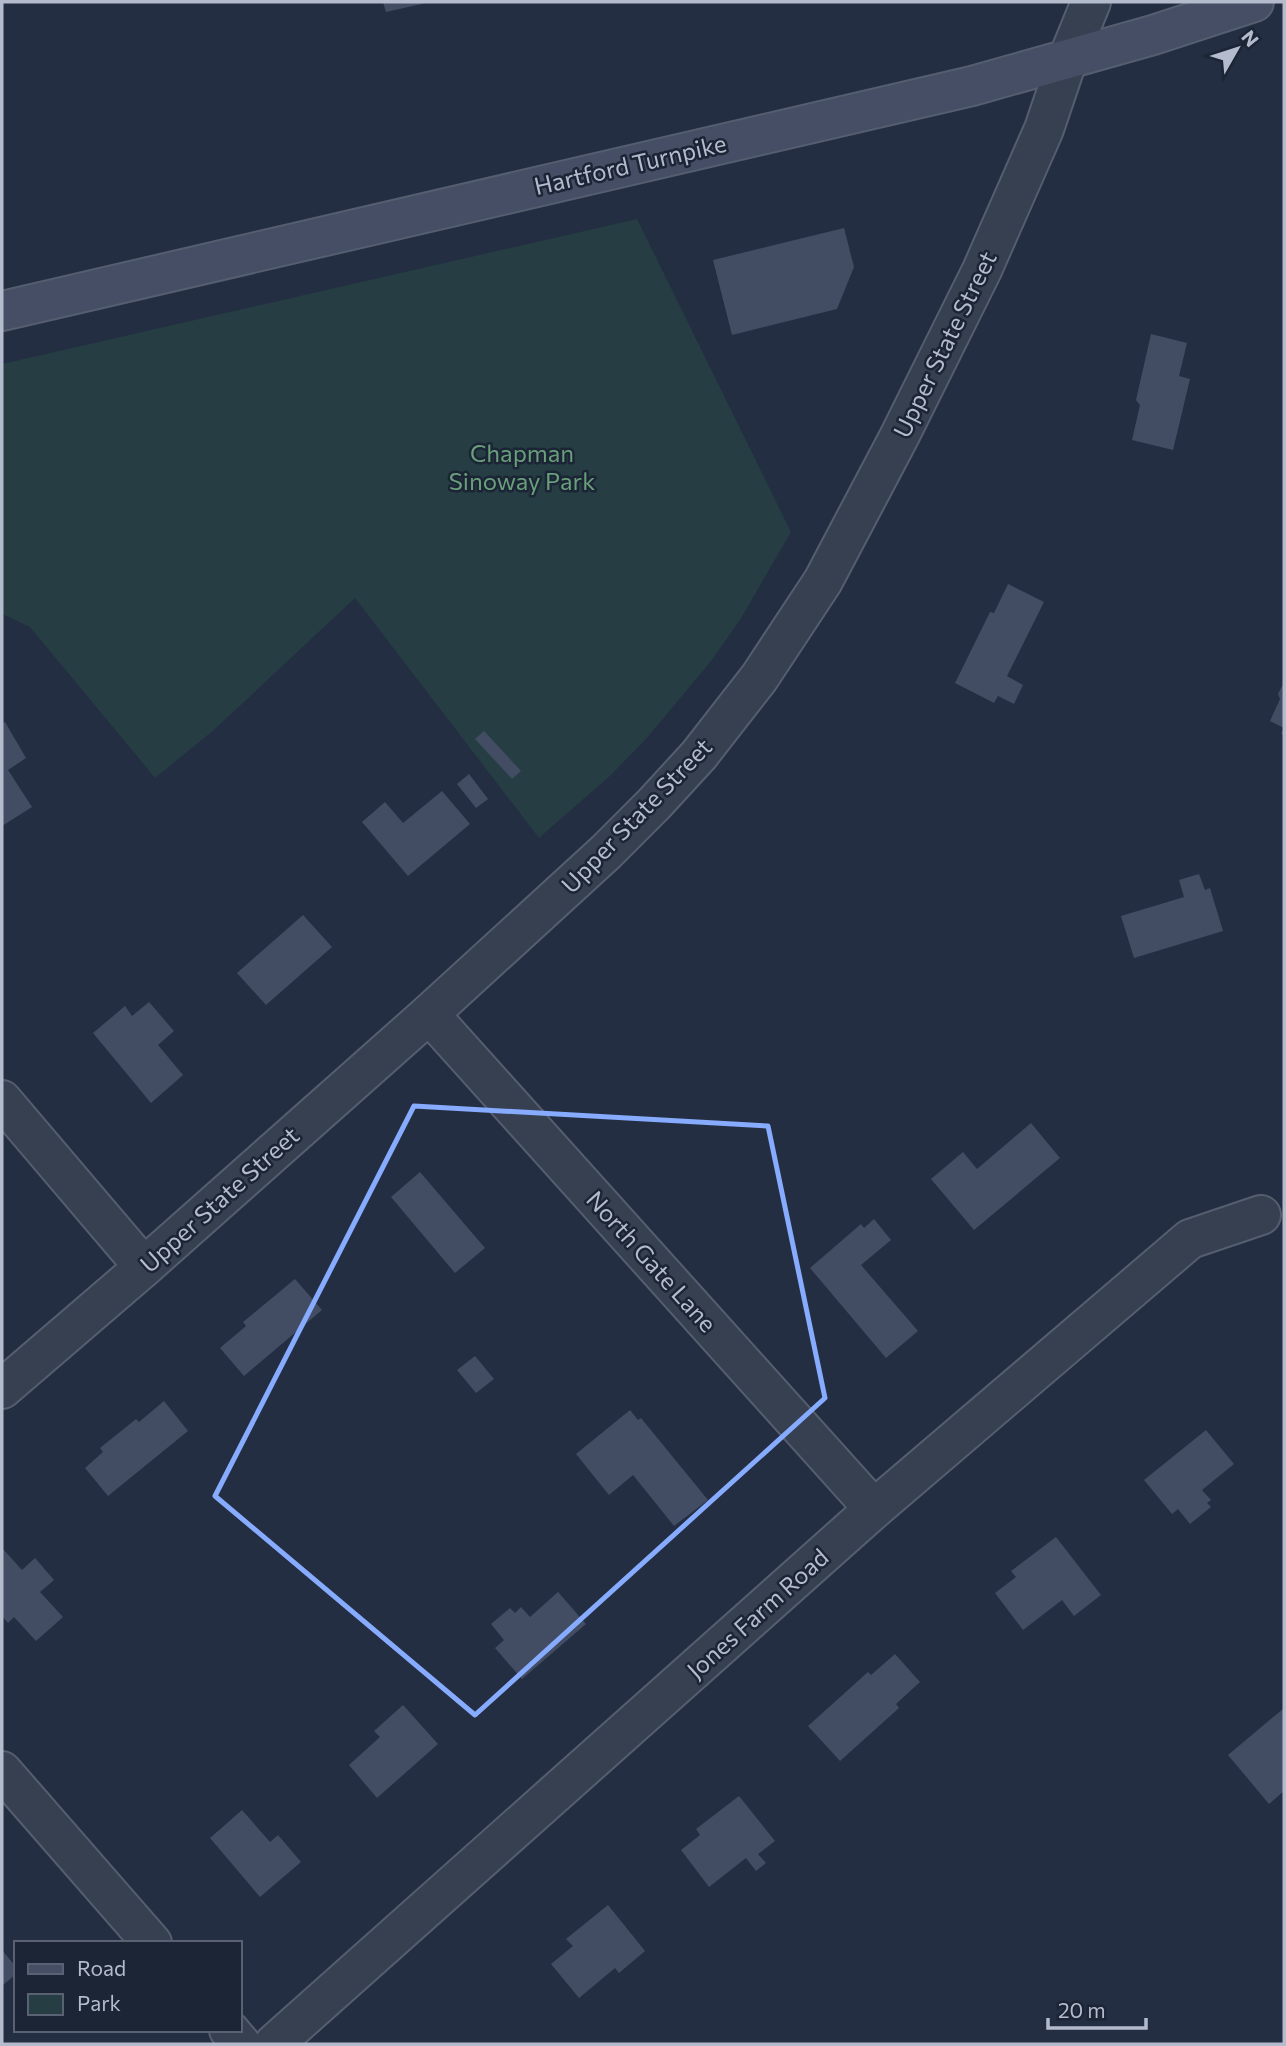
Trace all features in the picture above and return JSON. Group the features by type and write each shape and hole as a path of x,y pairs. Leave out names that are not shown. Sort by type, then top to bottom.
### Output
{"main road":[{"name":"Hartford Turnpike","path":"2,312 972,86 1067,61 1254,2"}],"street":[{"name":"Upper State Street","path":"2,1389 429,1014 606,852 699,755 766,668 823,582 924,388 982,270 1044,129 1091,2"},
{"name":"North Gate Lane","path":"429,1014 874,1508"},
{"path":"2,1100 144,1267"},
{"name":"Jones Farm Road","path":"274,2044 874,1508 1190,1239 1261,1215"},
{"path":"2,1771 150,1941"}],"highlighted area":[{"path":"414,1106 768,1126 825,1398 475,1715 215,1496"}],"green space":[{"name":"Chapman Sinoway Park","path":"637,219 791,532 740,620 711,661 646,739 611,775 539,838 355,598 214,730 155,778 30,627 2,614 2,364"}],"building":[{"path":"383,2 425,2 426,3 386,12"},
{"path":"844,228 854,267 837,309 732,335 713,260"},
{"path":"1151,334 1187,343 1179,376 1190,379 1173,450 1132,440 1140,405 1136,400"},
{"path":"1008,584 1044,602 1007,676 1023,685 1014,704 998,696 994,703 955,683 990,612 994,613"},
{"path":"1284,682 1284,728 1270,721"},
{"path":"5,722 26,758 8,770 32,807 2,826 2,724"},
{"path":"484,731 521,771 512,779 475,739"},
{"path":"469,774 488,799 476,808 457,784"},
{"path":"442,791 470,824 408,876 362,822 385,802 403,823"},
{"path":"1199,874 1205,890 1210,888 1223,931 1134,958 1121,916 1184,897 1179,880"},
{"path":"303,915 332,947 266,1005 237,973"},
{"path":"149,1002 174,1031 158,1045 183,1075 151,1103 93,1033 125,1006 132,1016"},
{"path":"1031,1123 1060,1158 974,1230 931,1179 963,1152 977,1169"},
{"path":"420,1172 485,1248 455,1273 391,1197"},
{"path":"874,1219 891,1240 861,1265 918,1331 886,1358 810,1268 861,1224 864,1228"},
{"path":"295,1279 322,1310 244,1376 220,1348 246,1326 243,1322"},
{"path":"475,1356 494,1379 476,1393 457,1370"},
{"path":"164,1401 188,1431 108,1496 85,1468 103,1452 100,1448 136,1419 139,1422"},
{"path":"630,1410 638,1420 641,1418 708,1500 674,1526 633,1475 609,1495 576,1454"},
{"path":"1206,1430 1234,1464 1202,1490 1211,1500 1207,1503 1211,1507 1190,1524 1178,1509 1172,1514 1144,1480"},
{"path":"1056,1537 1101,1595 1074,1616 1062,1600 1023,1630 995,1593 1016,1577 1011,1571"},
{"path":"2,1548 22,1570 35,1558 54,1580 40,1592 63,1617 36,1641 14,1617 8,1623 2,1616"},
{"path":"558,1592 586,1624 522,1679 495,1648 504,1640 491,1624 510,1608 515,1613 521,1607 530,1617"},
{"path":"895,1654 920,1682 896,1704 899,1708 840,1761 808,1726 868,1672 871,1675"},
{"path":"403,1705 438,1744 377,1798 349,1765 380,1737 374,1731"},
{"path":"1284,1708 1284,1791 1269,1804 1228,1755"},
{"path":"739,1796 775,1841 758,1854 766,1863 756,1871 746,1858 709,1887 681,1850 700,1835 696,1829"},
{"path":"242,1810 270,1842 278,1835 301,1862 260,1897 210,1838"},
{"path":"608,1905 645,1951 619,1973 615,1968 579,1998 551,1964 573,1946 566,1939"},
{"path":"2,1950 14,1965 14,1976 2,1986"}]}
